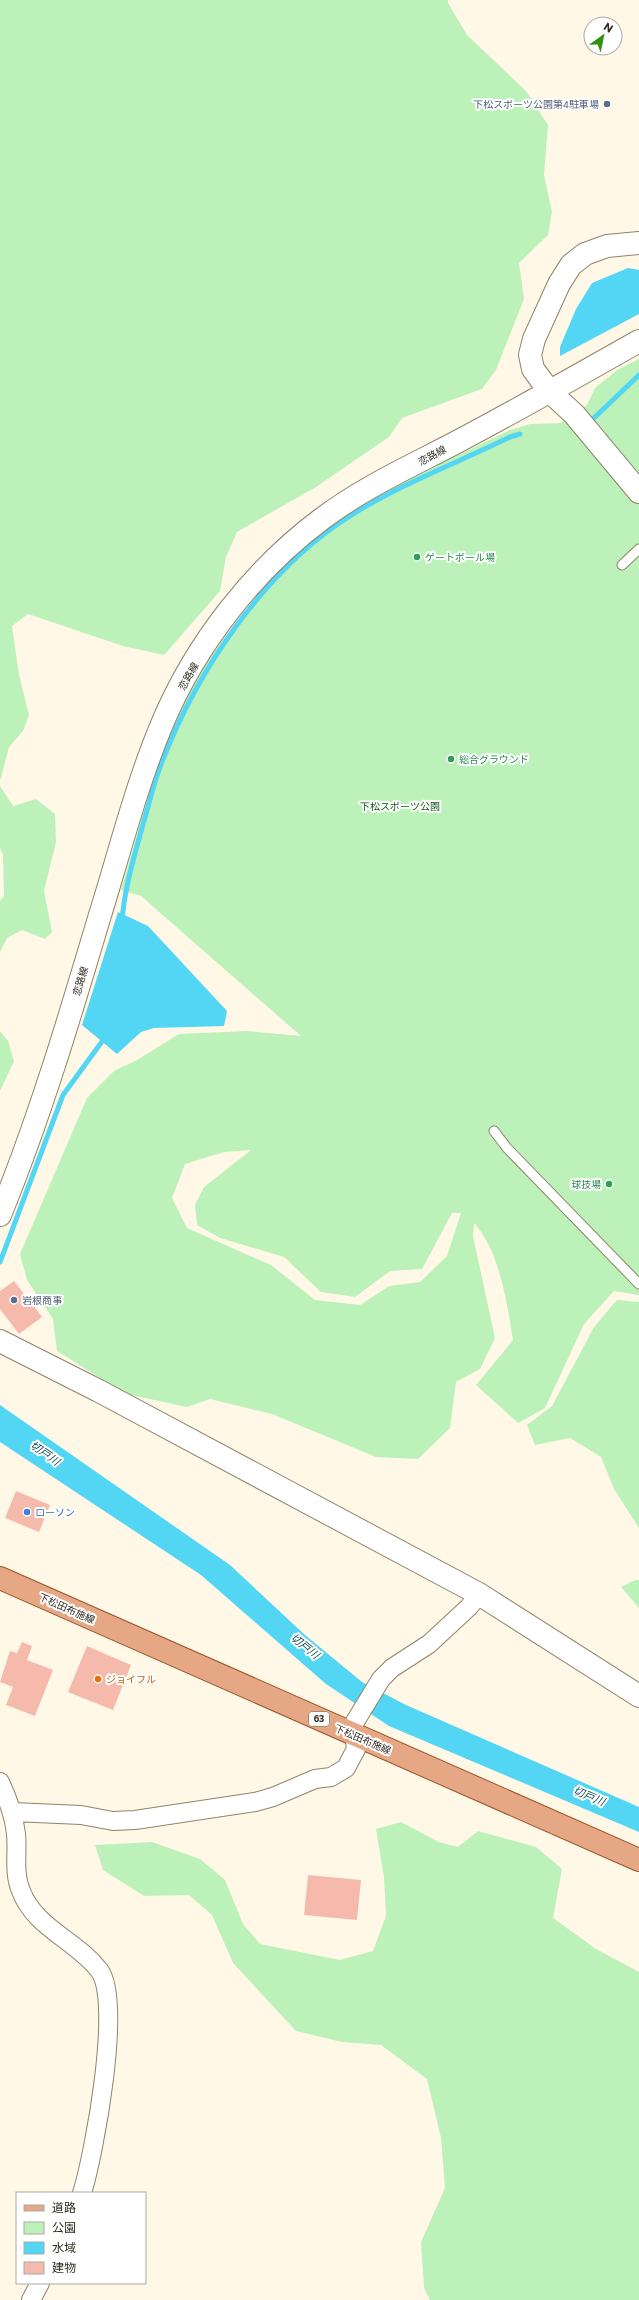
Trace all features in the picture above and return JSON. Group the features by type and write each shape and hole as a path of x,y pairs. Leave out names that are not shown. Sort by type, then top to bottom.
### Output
{"main road":[{"name":"下松田布施線","path":"0,1578 639,1860"}],"street":[{"path":"639,243 607,246 585,254 571,265 558,284 534,339 530,355 533,369 550,392 574,414 639,492"},
{"name":"恋路線","path":"0,1215 38,1120 144,773 163,723 184,679 213,634 254,582 280,554 323,517 371,487 550,392 639,341"},
{"path":"0,1341 106,1394 479,1594 639,1696"},
{"path":"13,1812 81,1815 113,1821 135,1820 255,1802 273,1797 316,1779 331,1777 346,1768 356,1749 353,1725 381,1679 392,1668 429,1644 469,1607 479,1594"},
{"path":"0,1782 13,1812 16,1835 16,1868 20,1890 29,1906 45,1924 100,1970 107,1988 107,2036 103,2100 82,2192"},
{"path":"31,2300 39,2284"}],"lane":[{"path":"622,565 639,549"},
{"path":"494,1131 507,1148 639,1284"}],"green space":[{"path":"0,0 448,0 448,3 467,35 526,91 548,125 544,175 552,212 548,235 519,263 524,299 496,370 482,389 402,418 389,437 316,487 237,532 226,557 220,591 164,655 123,646 28,614 12,626 19,675 29,715 23,731 9,747 0,781"},
{"name":"下松スポーツ公園","path":"639,359 639,1295 614,1291 584,1324 545,1408 518,1423 476,1385 513,1340 505,1295 496,1263 483,1235 474,1223 473,1236 495,1338 480,1369 456,1382 450,1428 418,1459 376,1457 272,1414 210,1399 187,1407 126,1394 57,1351 53,1319 27,1280 20,1254 87,1098 114,1071 137,1060 179,1034 247,1031 301,1036 141,896 121,890 157,769 174,723 185,700 198,677 231,629 270,582 290,561 331,526 374,498 396,486 510,430 530,424 560,423 587,405 595,388 617,370","holes":["251,1150 204,1187 195,1205 197,1225 220,1238 284,1257 321,1292 355,1297 390,1271 422,1269 452,1213 461,1213 447,1256 420,1282 389,1286 360,1305 315,1300 271,1265 187,1228 172,1198 185,1164 224,1152"]},
{"path":"0,786 13,806 36,799 55,814 56,842 44,891 52,932 45,939 22,930 7,938 0,952 0,901 4,896 3,855 0,848"},
{"path":"0,1031 8,1041 14,1061 0,1091"},
{"path":"617,1300 639,1302 639,1528 614,1489 601,1457 570,1438 535,1445 527,1425 552,1406 594,1327"},
{"path":"635,1580 639,1580 639,1608 621,1587"},
{"path":"401,1822 439,1842 458,1847 478,1831 536,1847 562,1869 553,1918 596,1949 639,1972 639,2300 430,2300 424,2288 421,2242 445,2188 441,2138 427,2079 381,2045 342,2042 296,2031 233,1963 212,1915 189,1895 144,1896 103,1870 95,1845 152,1842 200,1859 225,1880 243,1924 260,1944 340,1960 373,1951 386,1916 384,1877 376,1829"}],"water":[{"path":"628,268 639,270 639,314 560,356 560,347 576,309 592,283"},
{"path":"118,912 148,926 227,1011 224,1026 154,1028 141,1032 117,1054 82,1025"},
{"name":"切戸川","path":"0,1405 230,1565 305,1635 362,1682 406,1705 639,1807 639,1832 389,1726 326,1684 201,1575 0,1442"}],"building":[{"name":"岩根商事","path":"14,1281 42,1317 19,1334 0,1309 0,1291"},
{"path":"16,1491 50,1505 39,1532 5,1518"},
{"path":"22,1642 32,1646 27,1660 53,1670 35,1716 6,1705 13,1687 0,1682 10,1651 17,1653"},
{"path":"87,1646 131,1665 113,1710 68,1692"},
{"path":"308,1875 361,1880 357,1920 304,1915"}],"waterway":[{"path":"594,418 639,375"},
{"path":"122,920 123,907 133,860 143,824 158,774 175,731 213,660 236,626 261,595 289,565 318,539 350,516 408,484 510,437 520,434"},
{"path":"0,1262 63,1095 106,1036"}],"place":[{"name":"下松スポーツ公園第4駐車場","path":"607,104"},
{"name":"ゲートボール場","path":"417,557"},
{"name":"総合グラウンド","path":"451,759"},
{"name":"球技場","path":"609,1184"},
{"name":"岩根商事","path":"14,1300"},
{"name":"ローソン","path":"27,1512"},
{"name":"ジョイフル","path":"98,1679"}]}
